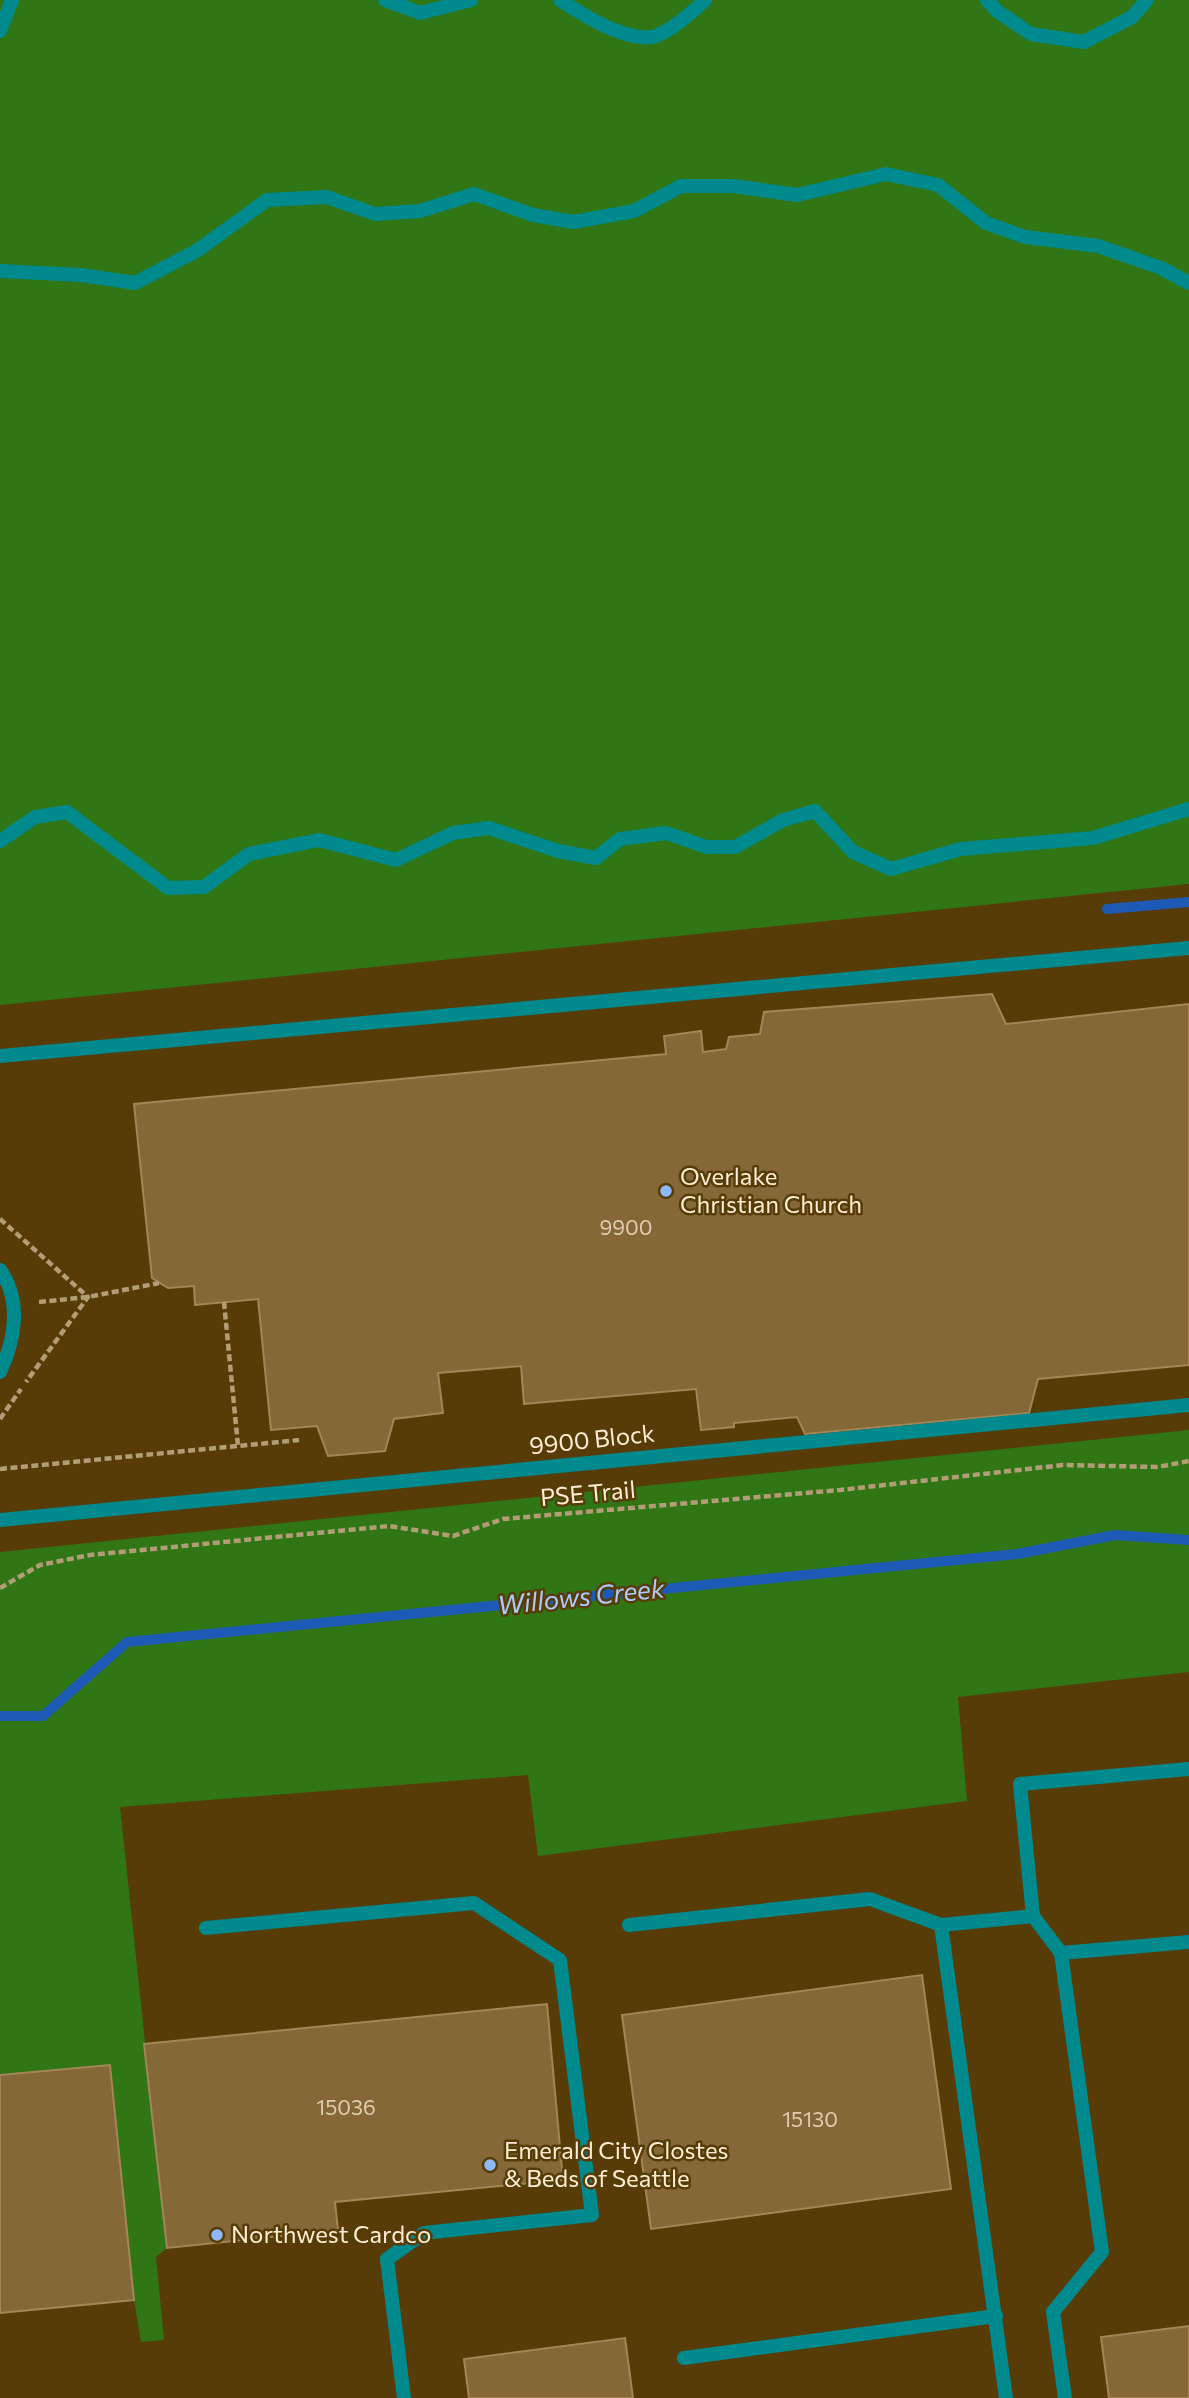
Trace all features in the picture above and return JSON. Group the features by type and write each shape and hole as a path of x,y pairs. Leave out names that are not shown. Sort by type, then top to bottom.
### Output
{"lane":[{"path":"0,31 12,0"},
{"path":"384,0 420,13 471,0"},
{"path":"560,0 621,33 652,37 690,15 705,0"},
{"path":"987,0 997,11 1031,34 1084,43 1132,17 1147,0"},
{"path":"0,271 81,275 135,283 198,250 267,200 327,197 374,214 419,211 474,194 533,215 573,222 634,211 681,186 733,186 797,195 886,174 938,185 986,223 1025,237 1098,246 1161,268 1189,283"},
{"path":"0,841 35,817 67,812 168,888 204,887 249,854 319,840 396,860 453,832 489,828 558,851 596,858 620,839 666,833 707,847 736,847 783,820 815,811 853,852 891,869 961,849 1093,838 1189,809"},
{"path":"0,1056 1189,948"},
{"path":"0,1270 15,1305 9,1354 0,1372"},
{"name":"9900 Block","path":"0,1520 1189,1405"},
{"path":"1065,2398 1053,2312 1102,2252 1061,1953 1033,1916 1020,1784 1189,1769"},
{"path":"629,1925 870,1899 941,1925 1033,1916"},
{"path":"206,1928 474,1903 560,1960 592,2215 424,2233 387,2259 404,2398"},
{"path":"941,1925 1006,2398"},
{"path":"1061,1953 1189,1942"},
{"path":"684,2358 996,2316"}],"path":[{"path":"0,1219 88,1297"},
{"path":"15,1305 88,1297 159,1283"},
{"path":"0,1419 88,1297"},
{"path":"224,1302 238,1446"},
{"path":"0,1469 299,1440"},
{"name":"PSE Trail","path":"0,1588 40,1565 90,1555 389,1526 453,1536 503,1519 840,1490 1063,1465 1158,1467 1189,1461"}],"green space":[{"path":"0,0 1189,0 1189,884 0,1005"},
{"path":"1189,1430 1189,1672 958,1697 967,1801 538,1856 528,1775 120,1807 167,2248 156,2257 164,2340 141,2342 134,2300 110,2065 0,2075 0,1552"}],"building":[{"name":"Overlake Christian Church","path":"992,994 1006,1024 1189,1004 1189,1365 1038,1379 1029,1413 805,1434 797,1417 734,1423 734,1427 701,1430 696,1389 524,1404 521,1366 438,1373 443,1413 394,1419 385,1451 328,1456 317,1426 271,1430 258,1299 195,1305 194,1286 168,1288 152,1278 134,1104 666,1054 664,1036 701,1031 703,1052 726,1049 729,1037 760,1034 764,1012"},
{"path":"922,1975 951,2189 651,2229 622,2015"},
{"path":"547,2004 563,2180 335,2202 338,2230 167,2248 144,2044"},
{"path":"110,2065 134,2300 0,2313 0,2075"},
{"path":"1189,2326 1189,2398 1109,2398 1101,2337"},
{"path":"625,2338 633,2398 469,2398 464,2359"}],"waterway":[{"path":"1107,909 1189,902"},
{"name":"Willows Creek","path":"0,1716 43,1716 127,1642 1017,1554 1115,1535 1189,1540"}],"place":[{"name":"Overlake Christian Church","path":"666,1191"},
{"name":"Emerald City Clostes & Beds of Seattle","path":"490,2165"},
{"name":"Northwest Cardco","path":"217,2235"}]}
